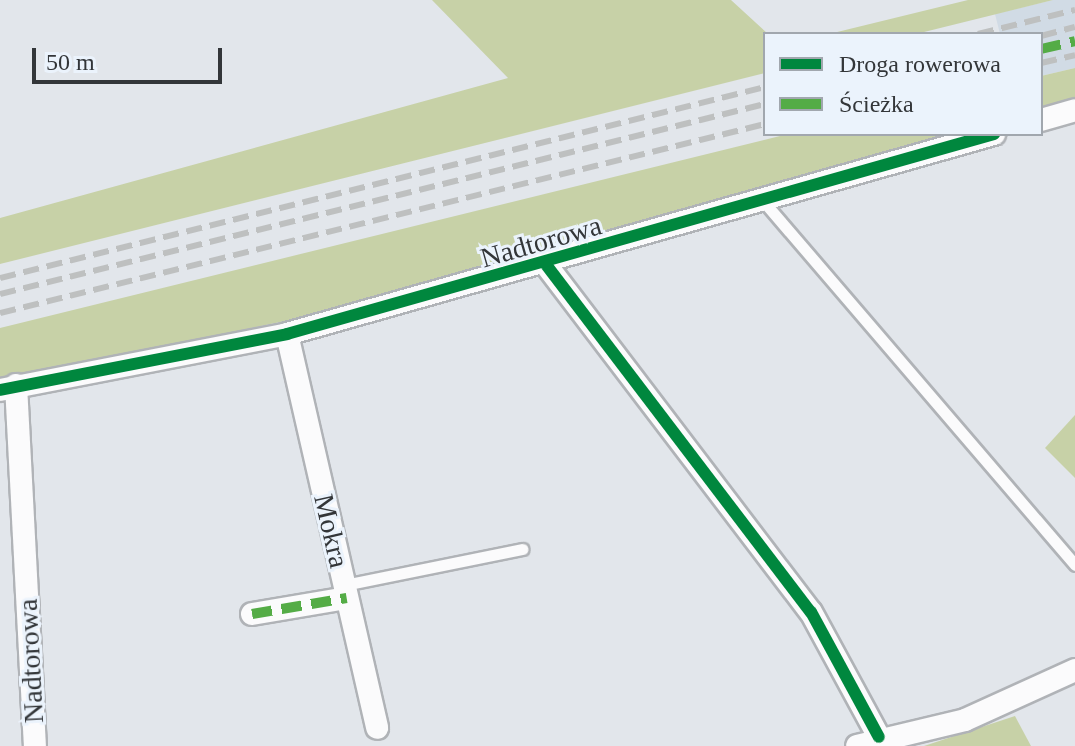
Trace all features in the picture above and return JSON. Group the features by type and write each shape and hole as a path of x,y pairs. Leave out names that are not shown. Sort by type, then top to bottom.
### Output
{"street":[{"path":"1043,119 1075,110"},
{"name":"Nadtorowa","path":"35,746 8,388 287,334 547,266 987,136"},
{"path":"547,266 811,612 879,737"},
{"name":"Mokra","path":"287,334 377,728"},
{"path":"252,614 345,592"},
{"path":"857,746 879,737 965,720 1075,670"}],"lane":[{"path":"764,202 1075,565"},
{"path":"345,592 522,549"}],"shaded area":[{"path":"1053,0 1075,0 1075,68 1043,76 1043,32 1000,32 995,14"}],"green space":[{"path":"432,0 731,0 766,32 763,32 763,73 0,264 0,218 508,78"},
{"path":"968,0 1053,0 924,32 837,32"},
{"path":"1075,68 1075,104 1043,112 1043,76"},
{"path":"780,136 958,136 323,313 0,381 0,328"},
{"path":"1075,415 1075,478 1045,448"},
{"path":"1015,716 1031,746 924,746"}],"railway":[{"path":"986,32 1075,10"},
{"path":"1043,35 1075,27"},
{"path":"1043,63 1075,55"},
{"path":"0,278 763,87"},
{"path":"0,294 763,104"},
{"path":"0,313 763,124"}],"marked path":[{"path":"1043,49 1075,41"},
{"path":"252,614 347,598"}],"cycle path":[{"path":"0,390 287,334 987,136"},
{"path":"547,266 811,612 879,737"}]}
